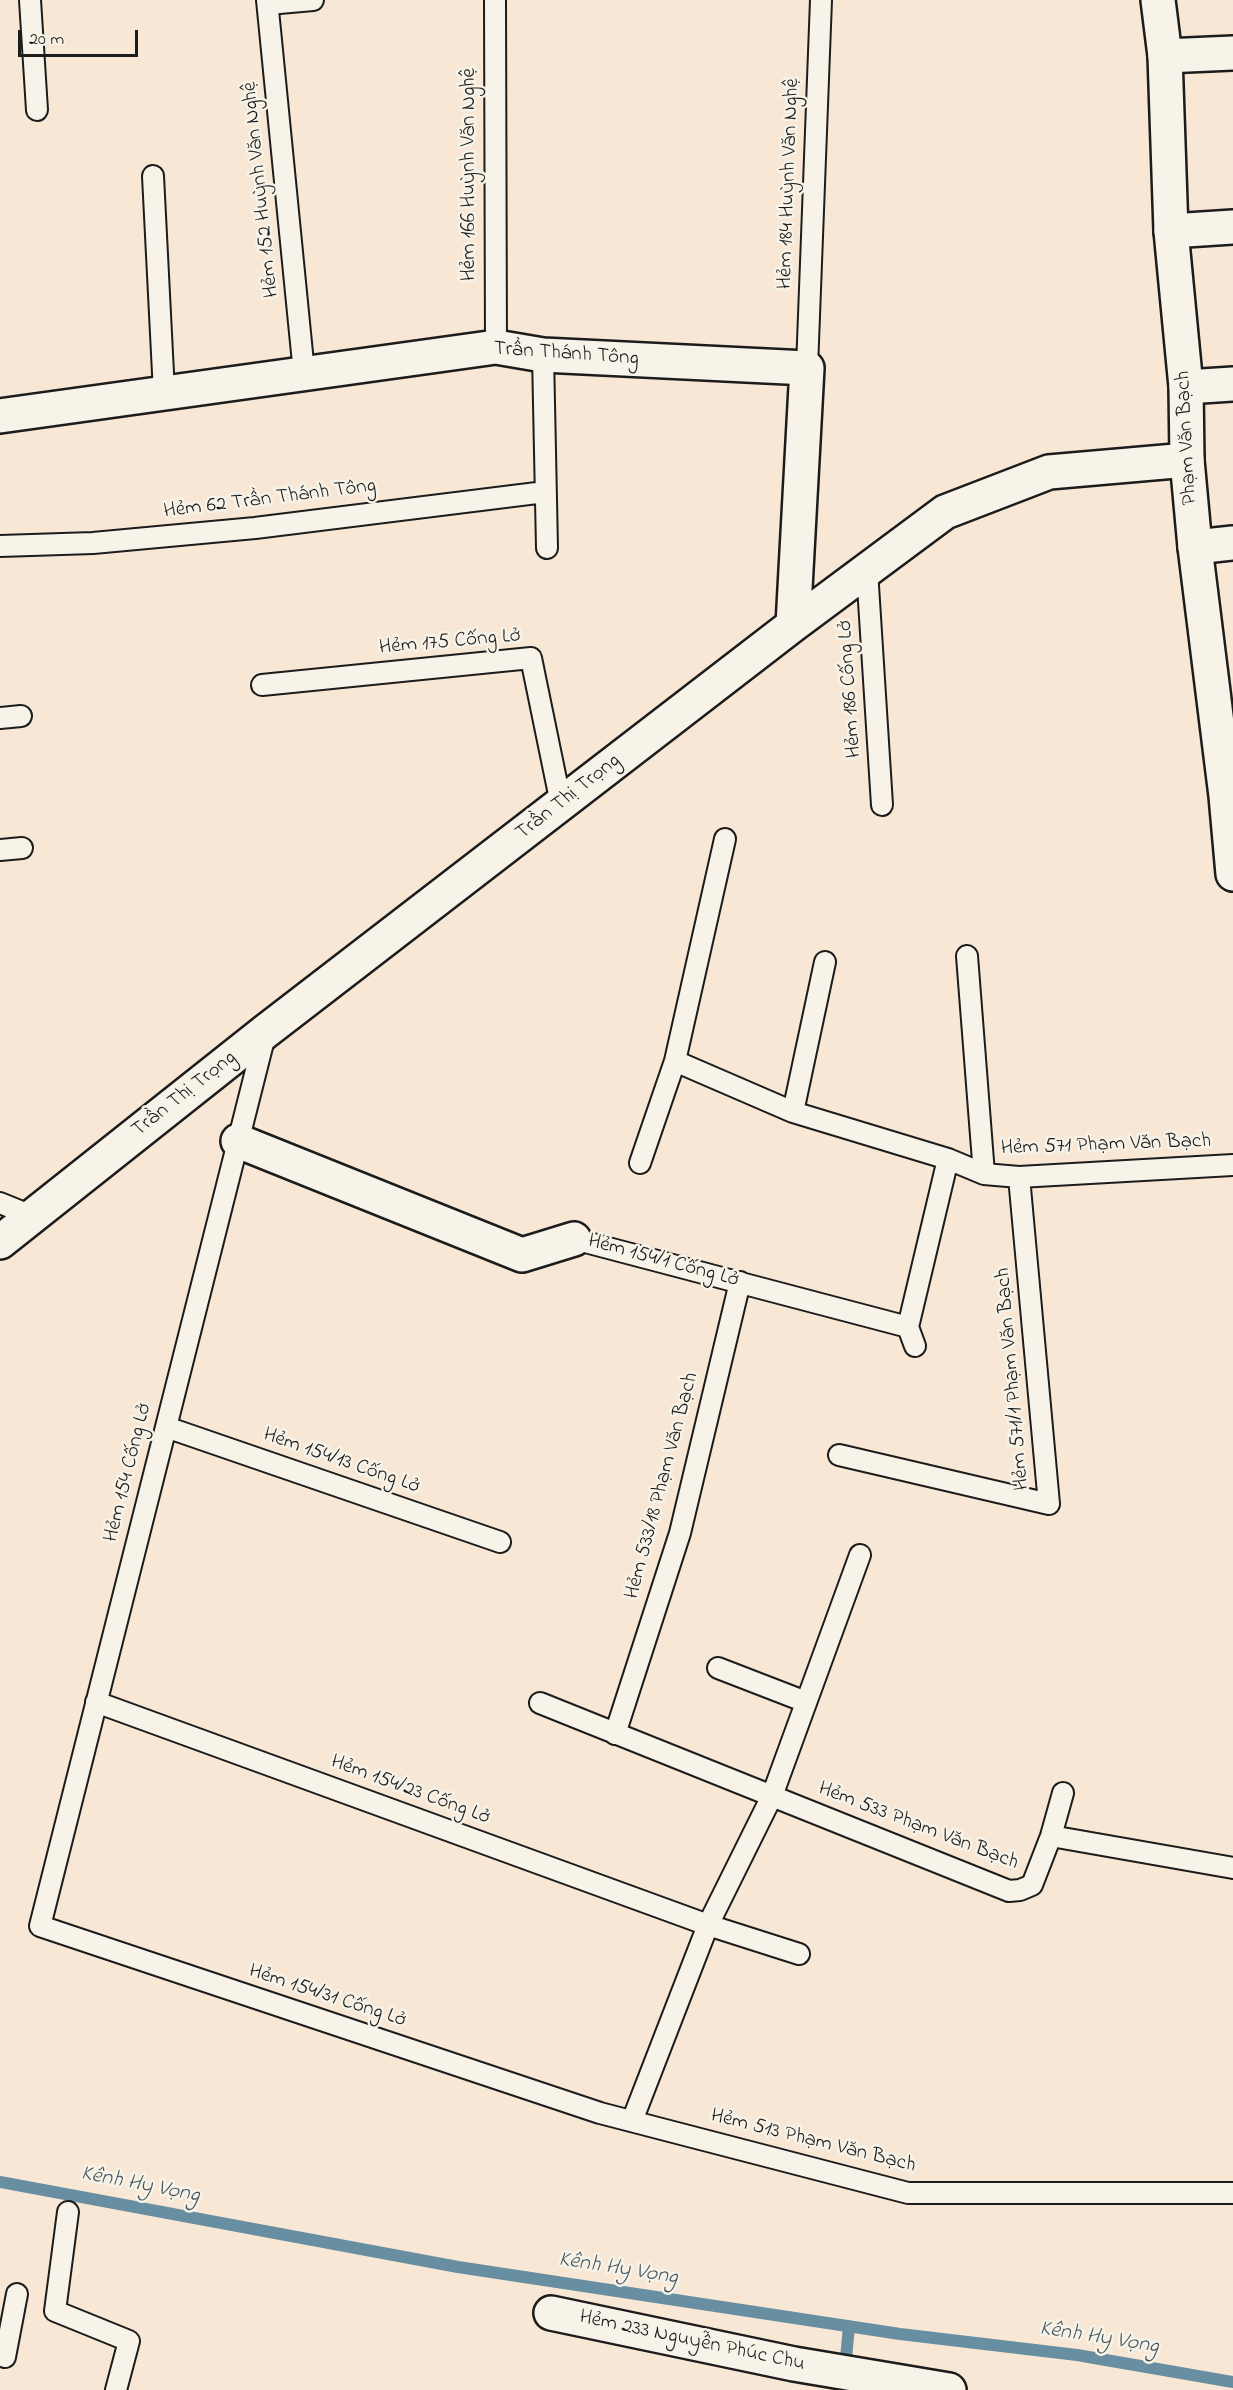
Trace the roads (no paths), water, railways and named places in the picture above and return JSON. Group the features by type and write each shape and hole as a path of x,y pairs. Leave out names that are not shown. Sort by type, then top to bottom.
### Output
{"street":[{"name":"Phạm Văn Bạch","path":"1158,0 1166,56 1171,231 1186,387 1186,460 1195,547 1230,795 1233,874"},
{"path":"1166,56 1233,53"},
{"path":"1171,231 1233,227"},
{"name":"Trần Thánh Tông","path":"0,416 496,347 543,355 807,368"},
{"path":"793,625 807,368"},
{"path":"1186,387 1233,384"},
{"name":"Trần Thị Trọng","path":"0,1242 266,1031 793,625 945,512 1049,472 1186,460"},
{"path":"1195,547 1233,543"},
{"name":"Hẻm 154/1 Cống Lở","path":"238,1141 522,1255 574,1239"},
{"name":"Hẻm 233 Nguyễn Phúc Chu","path":"551,2313 790,2377 832,2370 937,2388"}],"lane":[{"path":"30,0 37,110"},
{"path":"267,2 313,0"},
{"name":"Hẻm 166 Huỳnh Văn Nghệ","path":"495,0 496,347"},
{"name":"Hẻm 184 Huỳnh Văn Nghệ","path":"807,368 821,0"},
{"name":"Hẻm 152 Huỳnh Văn Nghệ","path":"267,2 304,373"},
{"path":"153,176 164,393"},
{"path":"543,355 547,548"},
{"name":"Hẻm 62 Trần Thánh Tông","path":"0,546 93,543 255,528 546,492"},
{"name":"Hẻm 186 Cống Lở","path":"867,570 882,805"},
{"name":"Hẻm 175 Cống Lở","path":"262,686 531,658 561,804"},
{"path":"0,718 21,716"},
{"path":"640,1163 675,1061 725,839"},
{"path":"0,850 22,848"},
{"path":"967,956 984,1174"},
{"path":"793,1112 825,962"},
{"name":"Hẻm 154 Cống Lở","path":"40,1926 266,1031"},
{"name":"Hẻm 571 Phạm Văn Bạch","path":"675,1061 793,1112 948,1159 984,1174 1019,1177 1233,1165"},
{"path":"915,1346 908,1327 948,1159"},
{"name":"Hẻm 571/1 Phạm Văn Bạch","path":"839,1455 1049,1504 1019,1177"},
{"path":"0,1203 32,1216"},
{"name":"Hẻm 154/1 Cống Lở","path":"574,1239 908,1327"},
{"name":"Hẻm 533/18 Phạm Văn Bạch","path":"615,1734 680,1533 740,1282"},
{"name":"Hẻm 154/13 Cống Lở","path":"166,1427 500,1542"},
{"path":"632,2121 708,1925 772,1796 860,1555"},
{"path":"718,1668 806,1702"},
{"name":"Hẻm 154/23 Cống Lở","path":"96,1702 708,1925 799,1954"},
{"name":"Hẻm 533 Phạm Văn Bạch","path":"540,1703 1009,1891 1020,1890 1032,1885 1051,1836 1063,1793"},
{"path":"1051,1836 1233,1868"},
{"name":"Hẻm 154/31 Cống Lở","path":"40,1926 600,2113"},
{"name":"Hẻm 513 Phạm Văn Bạch","path":"600,2113 908,2193 1233,2193"},
{"path":"68,2212 56,2311 129,2341 116,2390"},
{"path":"0,2355 5,2357 17,2294"}],"waterway":[{"name":"Kênh Hy Vọng","path":"0,2182 458,2267 900,2334 1077,2355 1233,2382"},
{"path":"843,2390 849,2326"}]}
